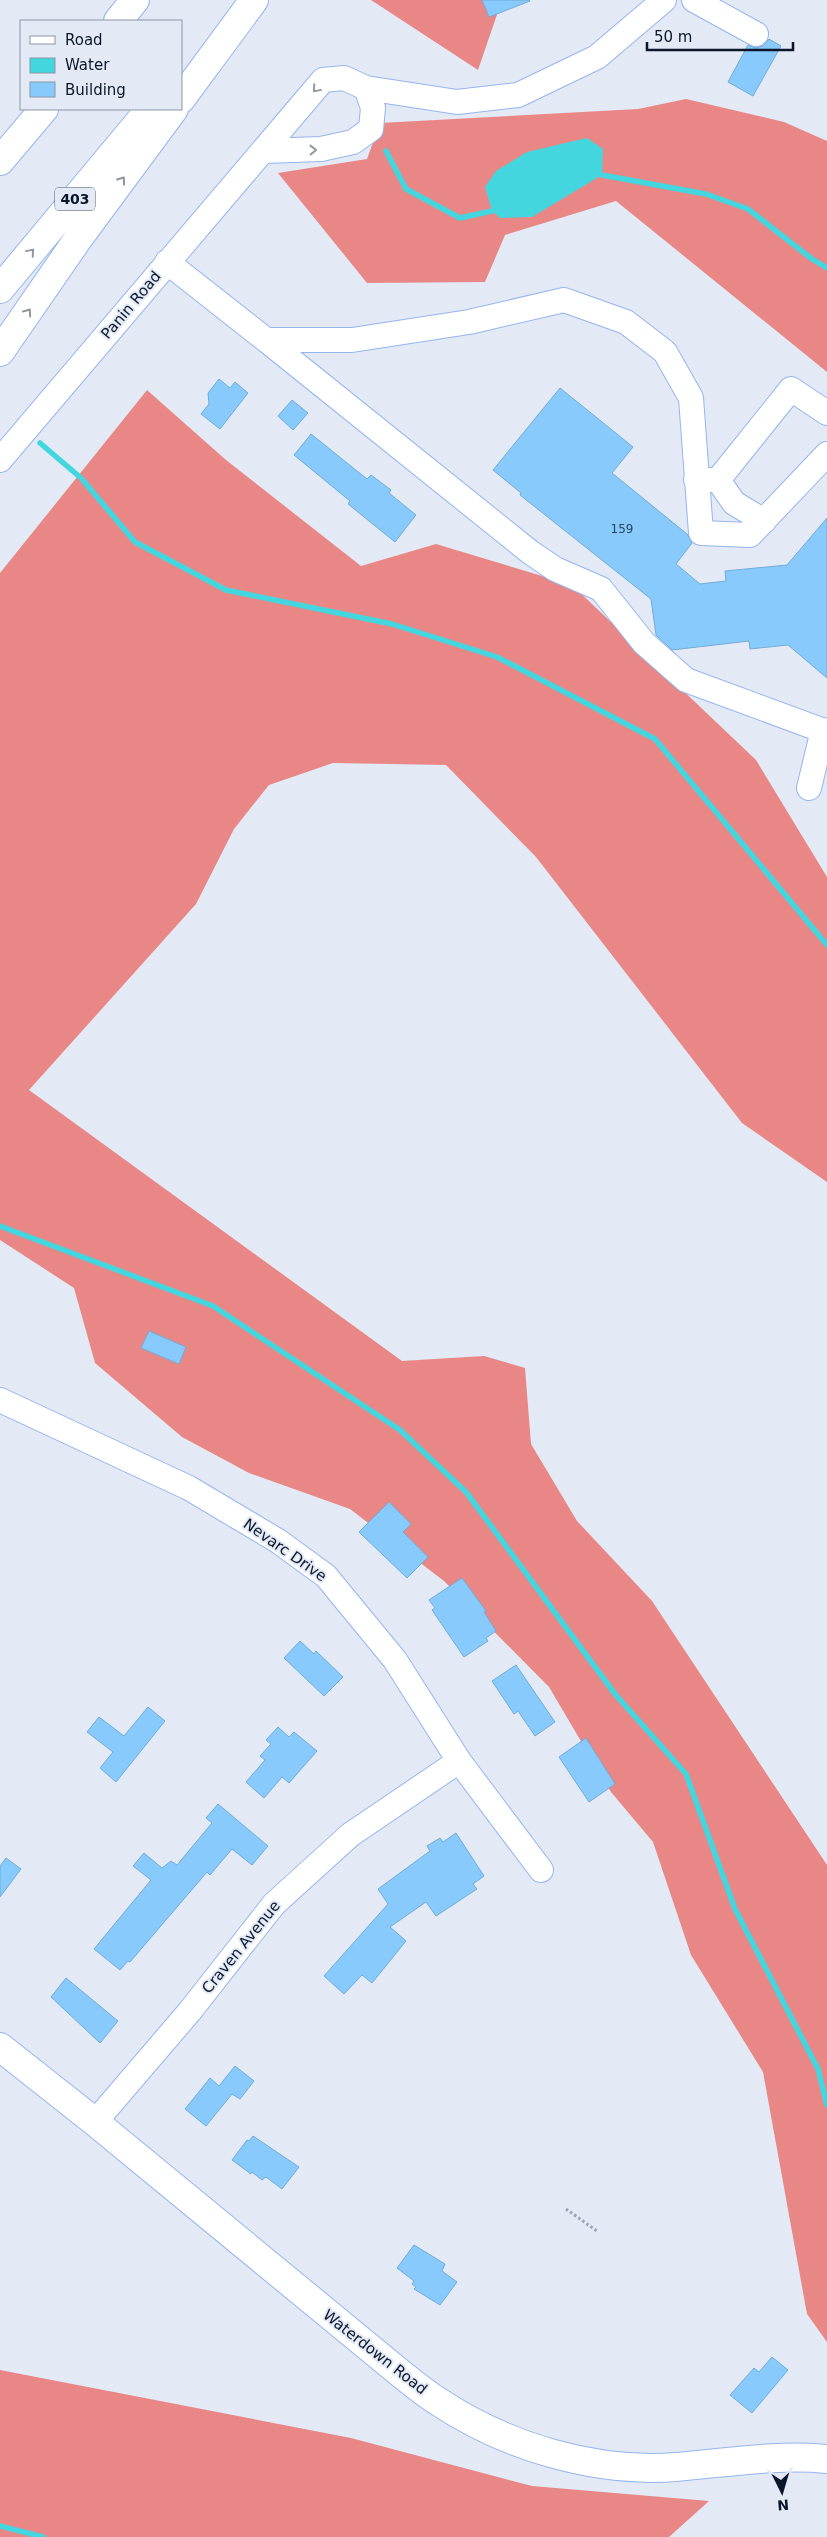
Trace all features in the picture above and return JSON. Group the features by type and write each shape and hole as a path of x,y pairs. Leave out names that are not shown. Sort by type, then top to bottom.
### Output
{"main road":[{"path":"119,20 135,0"},
{"path":"182,70 240,0"},
{"path":"182,98 254,0"},
{"path":"0,147 35,110"},
{"path":"0,161 43,110"},
{"name":"403","path":"0,289 149,110"},
{"path":"0,352 78,239 173,110"},
{"name":"Waterdown Road","path":"0,2047 95,2122 394,2368 439,2402 477,2425 521,2443 573,2459 631,2467 674,2467 751,2460 827,2459"}],"street":[{"name":"Panin Road","path":"0,460 323,80 344,78 366,88 457,102 518,95 596,57 664,0"},
{"path":"694,0 756,34"},
{"path":"264,151 321,150 354,142 371,129 373,108 366,88"},
{"path":"167,262 530,552 555,569 602,589 644,644 686,680 825,731 809,788"},
{"path":"266,340 352,340 469,322 564,300 626,322 665,352 691,398 697,457 707,480 734,503 764,521"},
{"path":"827,413 790,389 707,480 701,533 750,535 827,454"},
{"name":"Nevarc Drive","path":"0,1400 188,1488 278,1541 326,1576 395,1660 459,1761 541,1870"},
{"name":"Craven Avenue","path":"95,2122 190,2011 274,1904 350,1836 459,1761"}],"path":[{"path":"566,2209 597,2231"}],"shaded area":[{"path":"371,0 502,0 478,70"},
{"path":"686,99 784,122 827,141 827,372 616,201 505,235 485,282 367,283 278,173 367,159 380,123 638,109"},
{"path":"147,390 226,460 361,566 436,544 572,585 756,760 827,877 827,1182 742,1123 536,857 446,765 333,763 269,785 234,829 196,904 29,1090 402,1361 484,1356 525,1368 531,1444 577,1521 652,1601 827,1865 827,2342 807,2314 763,2072 691,1955 653,1842 611,1792 549,1687 444,1581 350,1509 249,1473 182,1437 95,1363 74,1288 0,1240 0,573"},
{"path":"0,2370 351,2438 532,2486 709,2501 669,2537 0,2537"}],"water":[{"path":"587,138 603,149 602,175 532,217 500,218 492,211 485,187 496,171 527,152"}],"building":[{"path":"482,0 529,0 530,1 489,17"},
{"path":"769,39 781,46 753,96 728,82 748,45 756,48 763,46"},
{"path":"219,379 230,388 235,382 248,393 220,429 201,414 209,404 208,393"},
{"path":"560,388 633,447 612,473 687,534 692,543 676,564 700,584 726,581 725,571 787,565 827,518 827,678 788,645 750,649 749,641 672,650 656,635 651,599 520,495 521,493 493,470"},
{"path":"292,400 308,413 293,430 278,416"},
{"path":"311,434 367,479 371,475 391,490 389,493 416,515 395,542 348,504 350,501 294,455"},
{"path":"149,1331 186,1347 179,1364 141,1348"},
{"path":"389,1502 411,1524 403,1532 428,1557 407,1578 359,1532"},
{"path":"462,1578 486,1611 484,1612 496,1631 486,1638 488,1641 464,1657 432,1610 435,1608 429,1600"},
{"path":"300,1641 314,1654 316,1651 343,1677 324,1696 284,1658"},
{"path":"516,1665 555,1722 535,1736 518,1711 514,1714 492,1681"},
{"path":"148,1707 165,1721 116,1782 100,1768 113,1752 87,1732 99,1717 124,1736"},
{"path":"278,1727 289,1737 294,1732 317,1751 289,1783 282,1777 264,1798 246,1782 265,1760 260,1756 271,1744 266,1740"},
{"path":"586,1738 615,1784 589,1802 559,1757"},
{"path":"218,1804 268,1846 252,1865 232,1849 210,1875 207,1872 130,1962 128,1961 120,1970 94,1949 151,1880 133,1866 144,1853 162,1868 171,1861 177,1865 212,1823 206,1818"},
{"path":"456,1833 484,1876 473,1884 477,1889 436,1916 426,1902 390,1927 406,1941 372,1983 362,1975 344,1994 324,1976 388,1904 378,1889 430,1851 427,1846 440,1838 443,1842"},
{"path":"6,1858 21,1869 0,1897 0,1866"},
{"path":"66,1978 118,2021 100,2043 51,1997"},
{"path":"235,2066 254,2081 240,2099 232,2094 206,2126 185,2109 210,2078 219,2086"},
{"path":"253,2136 299,2167 282,2189 266,2177 262,2180 252,2172 251,2174 232,2160 247,2140 249,2141"},
{"path":"414,2245 445,2264 442,2271 457,2282 440,2305 414,2289 416,2287 412,2284 414,2281 397,2268"},
{"path":"772,2357 788,2370 752,2413 730,2395 754,2368 759,2372"}],"waterway":[{"path":"386,151 406,189 460,218 492,211"},
{"path":"602,175 706,194 748,209 812,259 827,268"},
{"path":"40,443 81,478 135,542 226,590 392,624 497,657 655,739 827,945"},
{"path":"0,1226 213,1306 400,1430 466,1492 615,1694 686,1774 735,1909 818,2069 827,2105"},
{"path":"0,2526 43,2537"}]}
